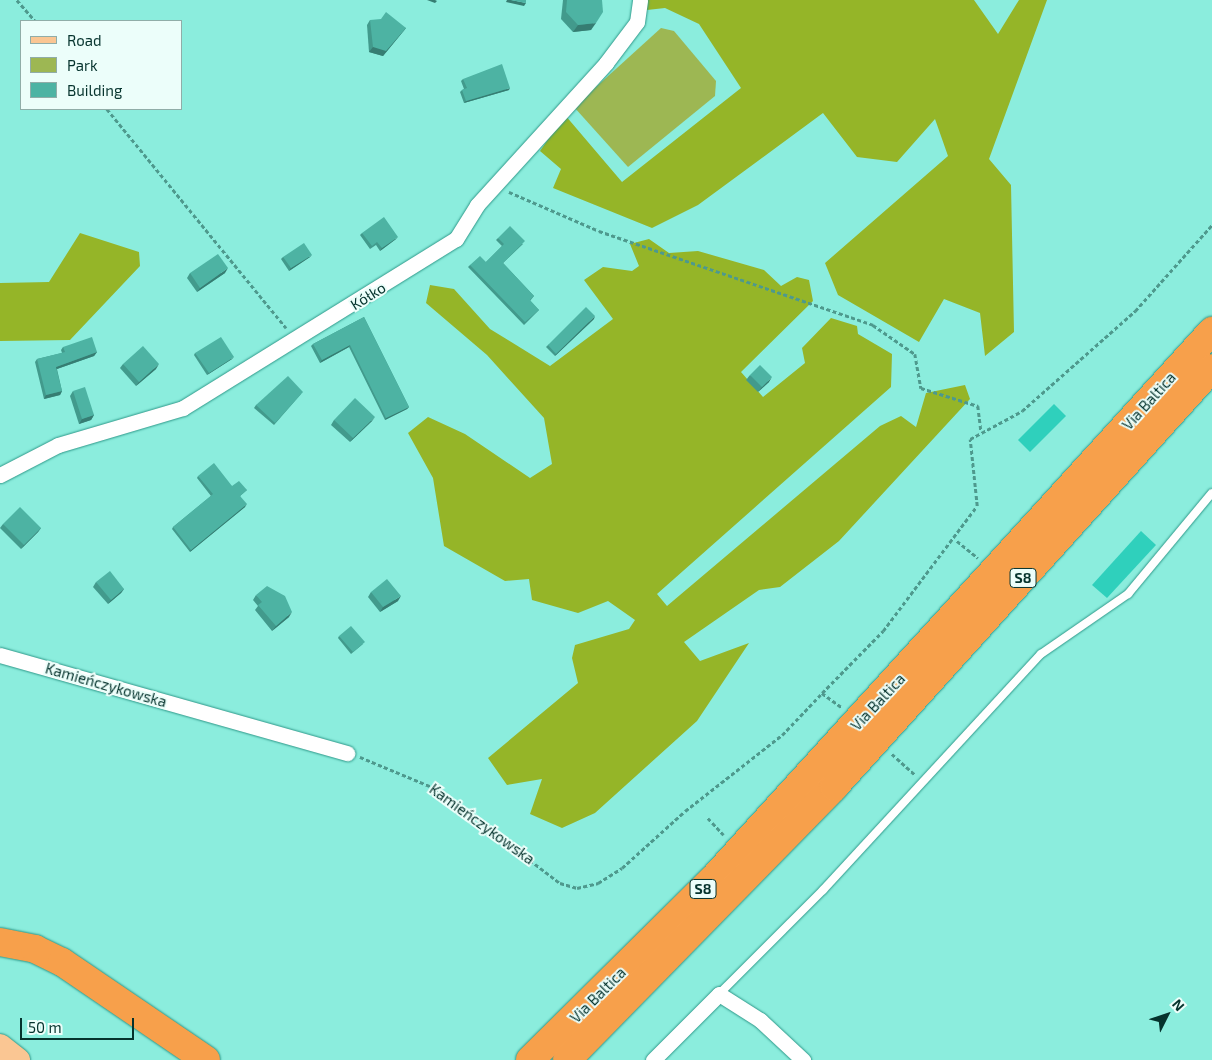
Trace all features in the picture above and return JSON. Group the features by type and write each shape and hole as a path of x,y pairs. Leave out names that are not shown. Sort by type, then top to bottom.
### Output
{"highway":[{"name":"Via Baltica","path":"530,1060 734,856 1212,331"},
{"name":"Via Baltica","path":"567,1060 827,794 1212,368"},
{"path":"0,942 35,949 62,962 206,1060"}],"main road":[{"path":"0,1046 18,1060"}],"street":[{"name":"Kółko","path":"0,475 58,445 183,408 296,341 456,239 494,186 606,63 637,22 640,0"},
{"name":"Kamieńczykowska","path":"0,655 347,754"},
{"path":"653,1060 718,994 760,1020 803,1060"}],"lane":[{"path":"718,994 922,782 1041,654 1128,594 1212,493"}],"path":[{"path":"17,0 33,20"},
{"path":"108,110 296,341"},
{"path":"494,186 599,231 873,325 915,354 921,388 978,406 981,430 1022,411 1135,311 1212,225"},
{"name":"Kamieńczykowska","path":"347,754 408,774 437,789 560,883 577,888 598,883 622,868 685,811 782,735 883,631 977,506 968,450 970,439 981,430"},
{"path":"958,541 978,558"},
{"path":"822,693 841,708"},
{"path":"892,754 922,782"},
{"path":"708,818 724,834"}],"green space":[{"path":"661,28 674,31 716,81 715,96 628,167 574,107"}],"shaded area":[{"path":"635,0 974,0 998,34 1019,0 1047,0 989,159 1011,185 1014,332 985,356 980,313 944,299 919,342 838,295 825,263 948,156 935,119 897,162 857,157 823,113 698,205 652,228 553,188 561,169 540,151 565,115 622,182 741,88 699,24 665,8 638,11"},
{"path":"80,233 139,252 140,266 70,340 0,341 0,283 49,282"},
{"path":"649,239 669,253 698,251 764,270 781,286 797,277 809,280 813,301 741,372 763,397 805,363 802,348 831,318 857,326 858,334 892,354 891,387 657,594 667,606 880,426 901,416 916,427 926,393 965,385 970,399 839,541 780,587 759,590 684,642 700,661 749,643 697,721 595,813 562,828 530,814 542,779 507,785 488,758 578,683 572,658 575,645 629,629 635,620 608,601 578,613 532,600 529,579 505,581 444,546 433,478 408,433 428,417 465,434 530,478 552,464 544,418 487,355 426,303 430,285 454,289 490,329 550,366 613,319 584,280 603,267 632,271 639,266 630,244"},
{"path":"1054,404 1066,416 1030,452 1018,440"},
{"path":"1141,531 1156,545 1107,598 1092,585"}],"building":[{"path":"511,0 526,0 526,3"},
{"path":"567,0 602,0 603,12 596,23 578,25 566,12"},
{"path":"386,12 406,28 386,51 373,47 370,20 381,19"},
{"path":"502,64 510,88 466,101 462,90 467,88 463,79"},
{"path":"384,217 398,237 382,248 377,242 372,246 362,233"},
{"path":"510,226 525,241 503,263 534,296 530,300 539,310 525,322 470,265 480,256 486,262 504,244 498,238"},
{"path":"304,243 312,255 291,268 283,257"},
{"path":"218,254 228,268 200,288 190,273"},
{"path":"586,307 595,316 556,354 548,345"},
{"path":"364,317 409,407 386,418 350,345 322,360 313,344"},
{"path":"92,337 97,352 56,367 62,391 46,395 37,359 65,352 63,347"},
{"path":"221,337 234,357 209,373 195,353"},
{"path":"143,346 159,364 139,382 123,364"},
{"path":"760,365 772,377 762,387 750,375"},
{"path":"288,376 303,392 275,423 256,405"},
{"path":"85,387 94,415 82,419 73,391"},
{"path":"355,398 375,417 353,438 334,420"},
{"path":"214,463 232,486 239,481 247,490 240,496 247,504 191,550 173,527 213,494 198,476"},
{"path":"20,507 41,528 24,545 3,524"},
{"path":"110,571 124,589 111,600 96,582"},
{"path":"387,579 401,596 383,607 371,592"},
{"path":"267,586 285,596 292,612 276,626 258,605 262,602 256,595"},
{"path":"351,626 365,642 353,652 339,636"}]}
